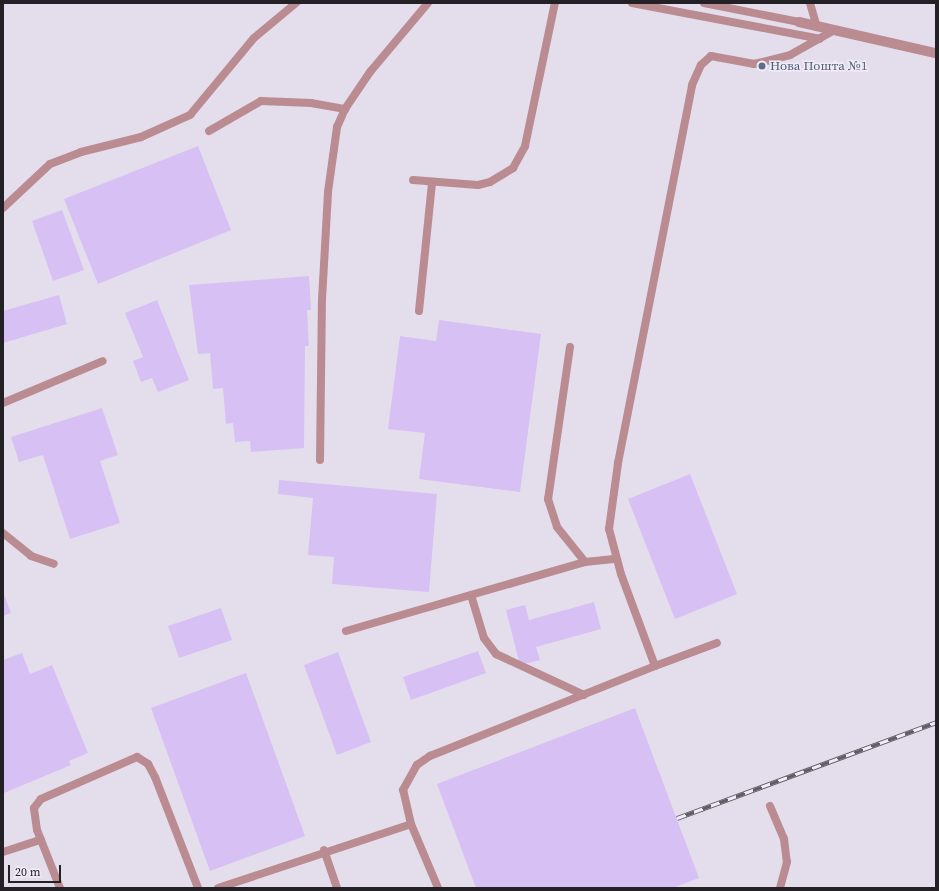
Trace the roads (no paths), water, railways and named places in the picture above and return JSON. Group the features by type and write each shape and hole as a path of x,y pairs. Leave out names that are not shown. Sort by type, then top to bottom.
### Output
{"street":[{"path":"799,22 848,36 936,53"}],"lane":[{"path":"3,208 50,164 82,152 141,137 190,115 254,38 296,3"},
{"path":"320,460 322,300 328,192 334,142 345,109 428,3"},
{"path":"413,180 478,185 490,182 513,168 525,146 555,3"},
{"path":"632,3 820,39"},
{"path":"704,3 731,6 799,22"},
{"path":"810,3 816,27"},
{"path":"655,666 616,559 609,529 618,463 694,77 710,56 754,64 790,56 831,32"},
{"path":"209,130 261,101 311,103 345,109"},
{"path":"419,311 432,182"},
{"path":"570,347 548,499 558,527 585,562"},
{"path":"3,403 104,361"},
{"path":"3,533 31,556 54,564"},
{"path":"346,631 585,562 616,559"},
{"path":"471,595 484,638 496,654 584,695"},
{"path":"438,888 411,824 403,790 417,765 430,756 655,666 717,643"},
{"path":"60,888 33,817 34,808 41,799 137,757 148,764 155,777 198,888"},
{"path":"770,806 784,839 787,862 780,888"},
{"path":"218,888 324,850 411,824"},
{"path":"3,852 41,840"},
{"path":"324,850 337,888"}],"railway":[{"path":"677,818 936,722"}],"place":[{"name":"Нова Пошта №1","path":"762,66"}]}
